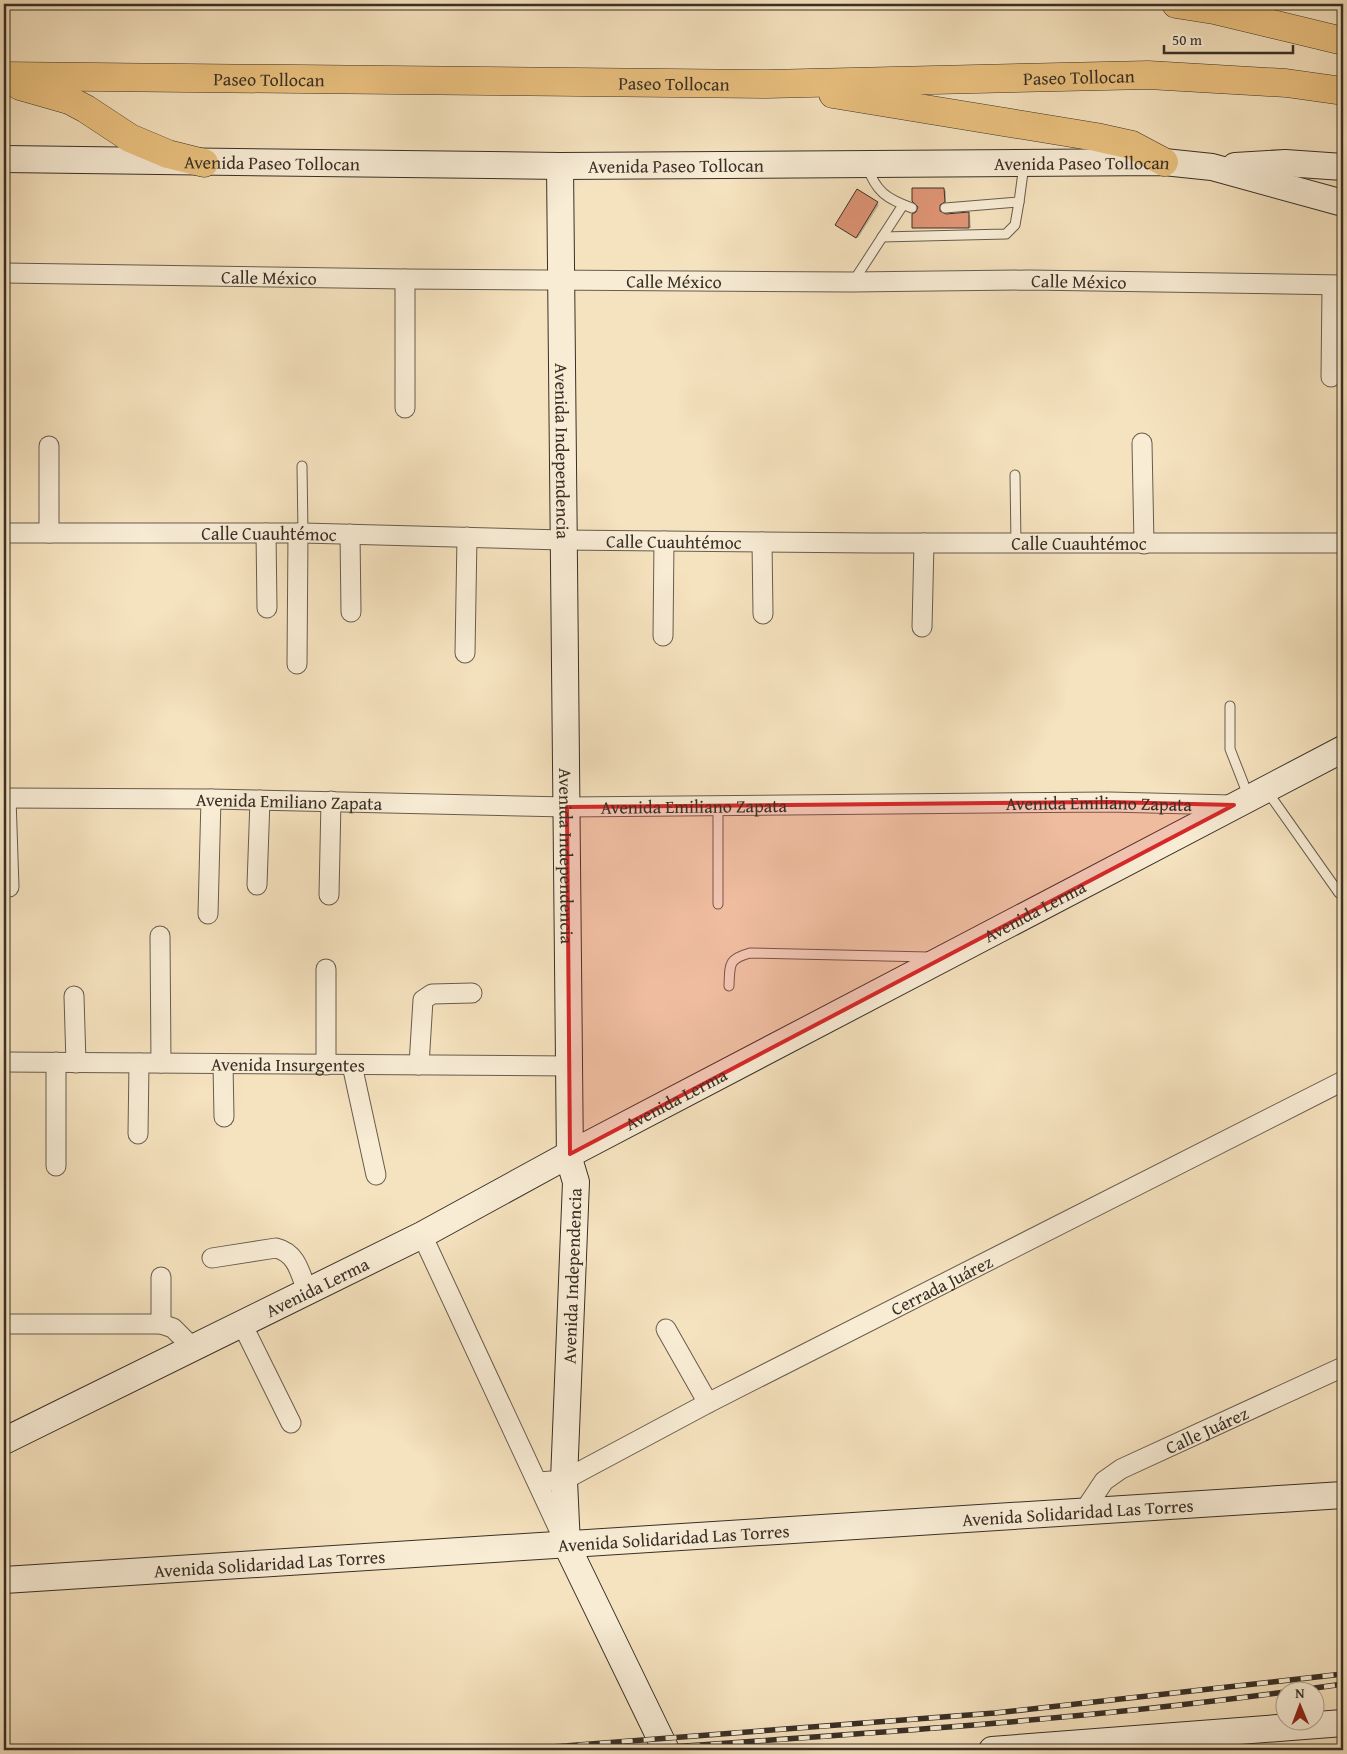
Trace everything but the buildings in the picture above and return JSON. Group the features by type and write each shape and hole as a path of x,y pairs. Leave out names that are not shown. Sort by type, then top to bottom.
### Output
{"highway":[{"path":"1176,4 1223,12 1343,41"},
{"name":"Paseo Tollocan","path":"4,76 767,84 1148,75 1286,83 1343,91"},
{"path":"4,82 69,100 130,138 168,154 204,163"},
{"path":"767,84 1096,137 1132,145 1164,162"}],"main road":[{"name":"Avenida Paseo Tollocan","path":"4,159 560,166 1164,162 1212,167 1343,203"},
{"path":"1212,167 1285,163 1343,168"},
{"name":"Avenida Independencia","path":"560,166 562,540 572,1166 552,1481 567,1546 666,1750"},
{"name":"Avenida Lerma","path":"4,1441 307,1291 426,1243 572,1166 946,957 1343,749"},
{"name":"Avenida Solidaridad Las Torres","path":"4,1580 567,1546 1343,1495"},
{"path":"992,1750 1343,1723"}],"street":[{"name":"Calle México","path":"4,273 404,279 852,282 1029,280 1338,286"},
{"path":"404,279 405,408"},
{"path":"1331,377 1338,286"},
{"path":"1142,443 1144,544"},
{"path":"49,446 49,533"},
{"name":"Calle Cuauhtémoc","path":"4,533 300,533 562,540 1016,544 1343,543"},
{"path":"266,533 267,608"},
{"path":"297,664 300,533"},
{"path":"350,534 351,612"},
{"path":"465,654 467,537"},
{"path":"662,636 664,541"},
{"path":"762,542 762,614"},
{"path":"922,627 924,543"},
{"path":"5,798 9,887"},
{"name":"Avenida Emiliano Zapata","path":"5,798 211,799 567,807 1109,802 1249,798"},
{"path":"208,914 211,799"},
{"path":"257,885 260,800"},
{"path":"329,895 331,801"},
{"path":"160,936 161,1063"},
{"path":"326,969 326,1065"},
{"path":"418,1065 423,1000 432,994 472,993"},
{"path":"74,996 76,1063"},
{"name":"Avenida Insurgentes","path":"4,1062 570,1066"},
{"path":"56,1062 56,1166"},
{"path":"138,1063 138,1134"},
{"path":"223,1064 224,1117"},
{"path":"352,1065 376,1174"},
{"name":"Cerrada Juárez","path":"552,1481 1343,1081"},
{"name":"Avenida Independencia","path":"426,1243 552,1481"},
{"path":"212,1258 276,1248 285,1250 293,1257 307,1291"},
{"path":"161,1277 161,1324"},
{"path":"4,1324 161,1324 173,1328 193,1348"},
{"path":"242,1324 291,1423"},
{"path":"666,1329 708,1403"},
{"name":"Calle Juárez","path":"1084,1511 1104,1481 1122,1469 1343,1367"}],"lane":[{"path":"852,282 882,237 908,206 894,201 876,186 866,164"},
{"path":"882,237 1006,234 1015,225 1024,164"},
{"path":"945,208 1019,202"},
{"path":"300,533 302,466"},
{"path":"1015,475 1016,544"},
{"path":"1230,706 1230,749 1249,798 1339,892"},
{"path":"718,805 718,904"},
{"path":"729,986 730,964 736,957 750,953 946,957"}],"highlighted area":[{"path":"1109,802 1234,805 570,1154 567,807"}],"railway":[{"path":"512,1750 995,1713 1343,1674"},
{"path":"623,1750 1074,1716 1164,1707 1343,1684"}]}
